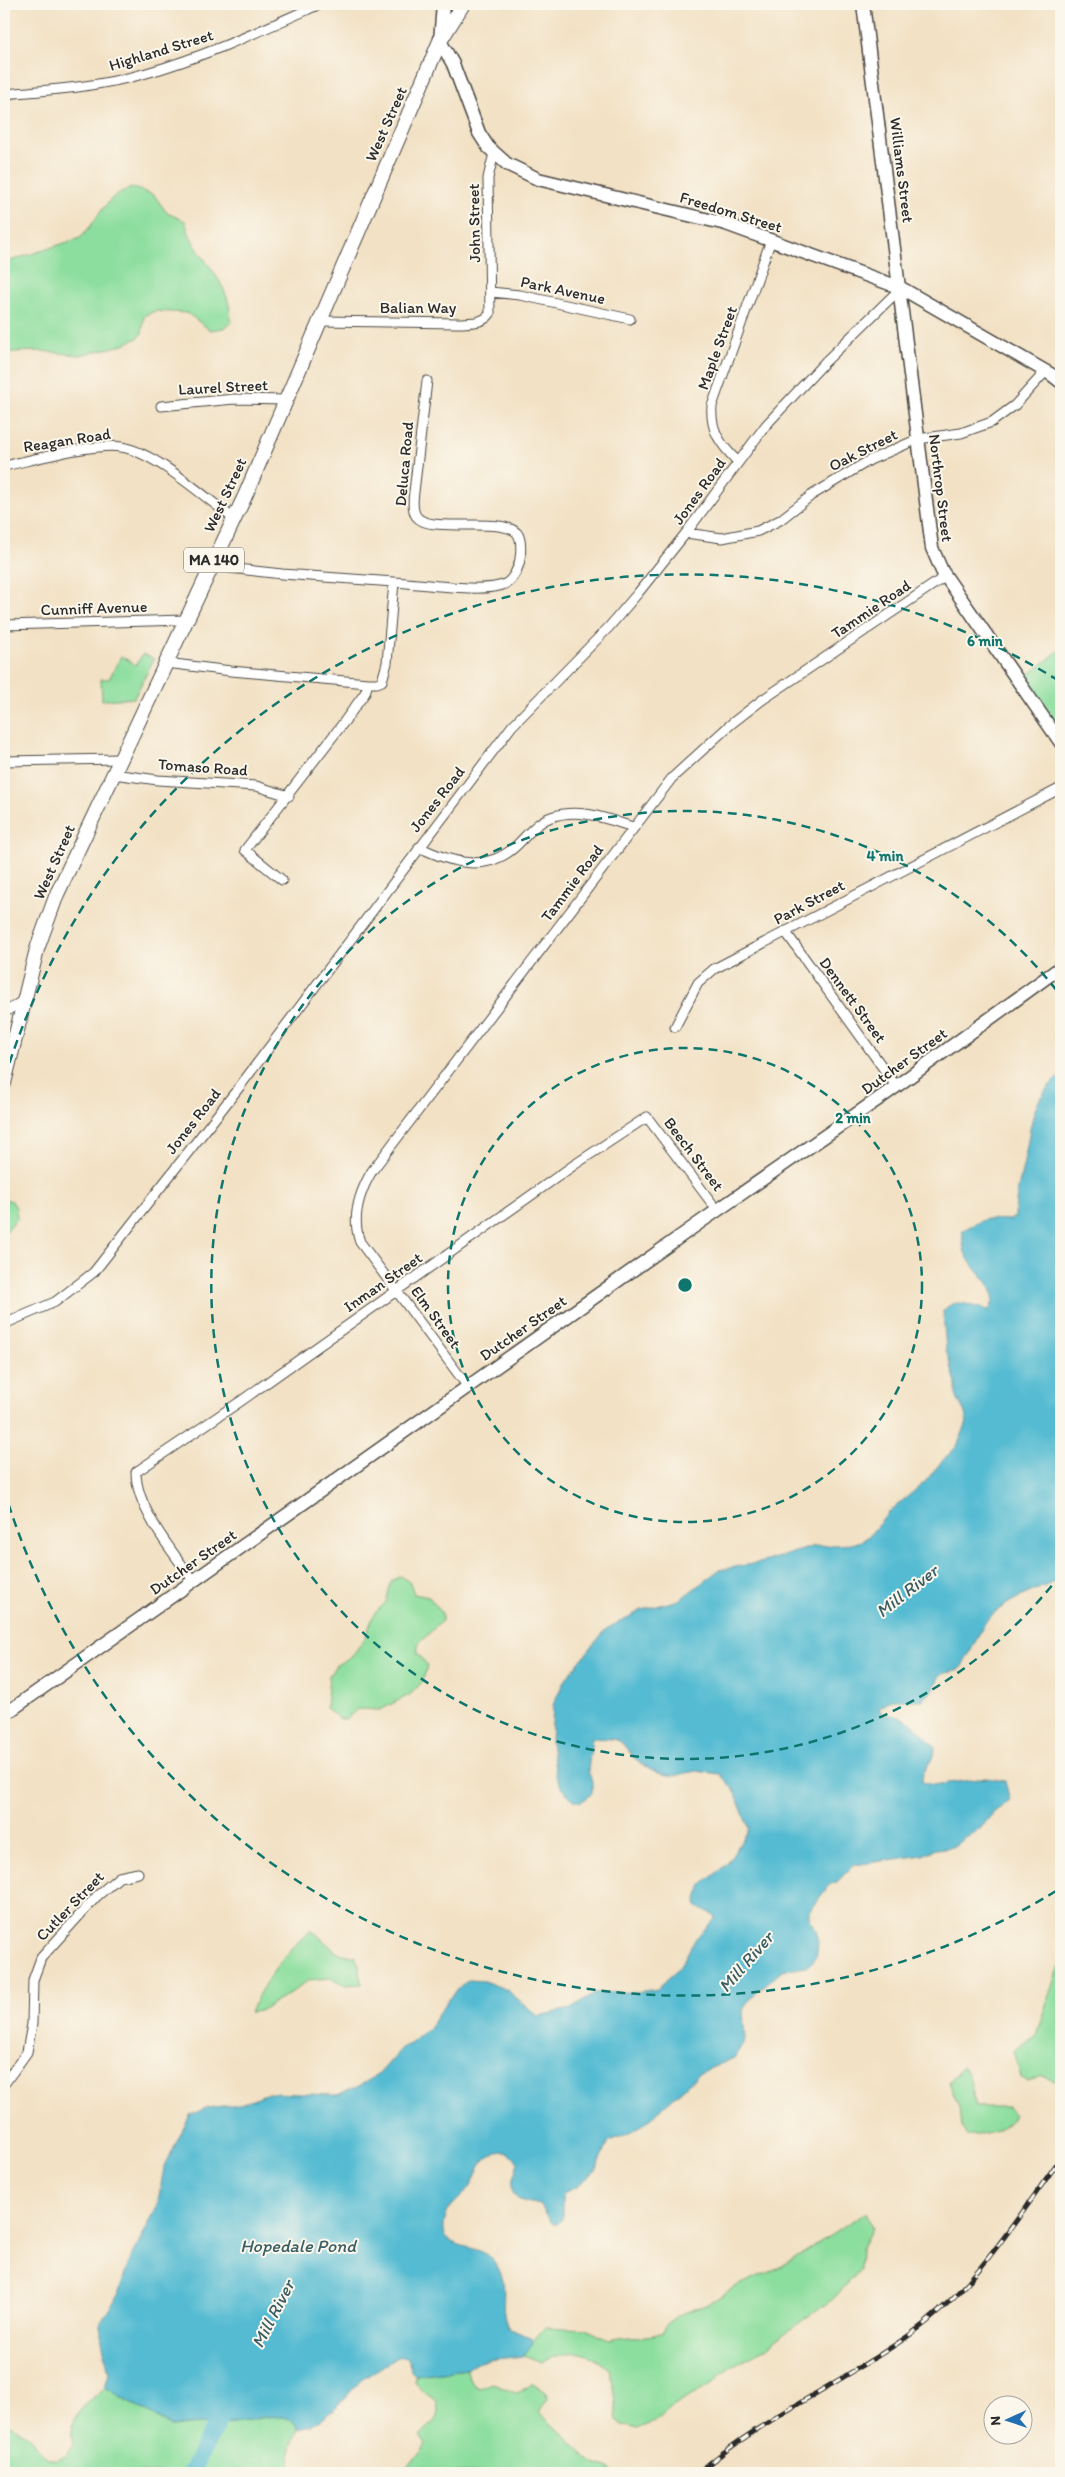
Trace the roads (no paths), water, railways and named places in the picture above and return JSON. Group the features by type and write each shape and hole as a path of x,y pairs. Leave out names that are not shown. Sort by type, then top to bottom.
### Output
{"main road":[{"name":"MA 140","path":"440,41 463,4"},
{"name":"West Street","path":"4,1083 8,1042 22,1001 36,949 57,894 234,519 287,400 440,41"}],"street":[{"name":"Highland Street","path":"4,94 104,83 142,75 224,46 320,4"},
{"name":"West Street","path":"440,41 443,4"},
{"name":"Williams Street","path":"864,4 901,288"},
{"name":"Freedom Street","path":"440,41 454,64 480,133 494,153 507,164 538,179 706,219 771,240 901,288 1046,371 1061,382"},
{"name":"John Street","path":"490,292 488,178 494,153"},
{"name":"Maple Street","path":"738,462 723,446 714,430 712,406 771,240"},
{"name":"Northrop Street","path":"901,288 930,542 936,560 1061,743"},
{"name":"Jones Road","path":"4,1324 55,1302 94,1272 237,1090 418,847 512,726 610,627 686,533 766,425 825,362 901,288"},
{"name":"Balian Way","path":"321,321 478,322 486,319 490,314 490,292"},
{"name":"Park Avenue","path":"490,292 520,295 630,318"},
{"name":"Oak Street","path":"686,533 722,538 758,530 780,520 812,495 870,460 918,439 961,433 992,422 1015,405 1046,371"},
{"name":"Deluca Road","path":"211,566 282,574 476,588 495,587 509,581 519,566 521,545 519,536 514,530 493,526 425,522 415,515 413,506 414,492 427,381"},
{"name":"Laurel Street","path":"161,406 234,400 287,400"},
{"name":"Reagan Road","path":"4,466 88,449 121,447 140,453 162,466 234,519"},
{"name":"Tammie Road","path":"397,1290 364,1249 358,1237 357,1208 366,1181 392,1143 634,827 672,778 746,712 946,576"},
{"path":"166,663 231,672 377,683 382,681 387,662 394,582"},
{"name":"Cunniff Avenue","path":"4,625 186,620"},
{"path":"282,880 245,850 289,796 360,700 368,683"},
{"path":"4,761 120,759"},
{"name":"Tomaso Road","path":"113,774 158,780 256,786 289,796"},
{"name":"Park Street","path":"675,1027 694,989 708,973 1061,788"},
{"path":"418,847 452,861 476,864 494,860 509,852 539,824 560,815 585,813 634,827"},
{"name":"Dennett Street","path":"785,931 896,1086"},
{"name":"Dutcher Street","path":"4,1715 896,1086 1061,967"},
{"path":"4,1013 22,1001"},
{"name":"Inman Street","path":"194,1582 172,1552 153,1519 136,1486 136,1472 241,1401 574,1165 648,1116"},
{"name":"Beech Street","path":"648,1116 718,1210"},
{"name":"Elm Street","path":"397,1290 468,1387"},
{"name":"Cutler Street","path":"4,2084 27,2052 32,2024 33,1980 42,1958 96,1897 120,1877 138,1873"}],"water":[{"name":"Hopedale Pond","path":"1061,1076 1061,1579 1022,1596 994,1613 987,1620 961,1667 956,1671 940,1675 933,1690 923,1700 892,1700 879,1708 883,1715 900,1717 907,1720 918,1728 935,1746 933,1756 922,1777 922,1782 933,1785 986,1778 1005,1781 1010,1801 994,1812 980,1829 952,1847 936,1849 923,1855 854,1865 837,1882 830,1884 809,1911 809,1917 818,1937 817,1953 813,1961 806,1967 782,1970 746,2004 743,2011 745,2040 734,2058 700,2073 643,2125 623,2137 608,2142 595,2171 577,2187 563,2193 563,2216 558,2223 553,2223 540,2205 522,2201 515,2197 512,2183 518,2162 509,2153 495,2153 485,2160 479,2167 470,2187 448,2212 444,2223 444,2233 448,2239 459,2245 486,2254 498,2268 504,2286 505,2320 509,2329 531,2337 533,2343 523,2356 479,2361 467,2369 415,2375 411,2371 410,2360 405,2356 397,2357 361,2380 337,2407 321,2419 311,2426 298,2429 293,2420 277,2417 263,2417 233,2423 172,2427 105,2387 109,2373 101,2336 101,2322 118,2295 128,2265 157,2207 164,2168 190,2115 206,2108 240,2104 268,2093 337,2095 359,2086 379,2074 403,2047 410,2044 429,2028 449,1998 468,1980 484,1981 507,1990 538,2016 571,2009 596,1993 636,1992 657,1989 679,1968 696,1938 715,1919 714,1915 697,1907 696,1902 702,1885 727,1864 749,1829 734,1790 720,1774 696,1771 673,1776 658,1773 638,1762 621,1742 614,1739 592,1738 588,1771 592,1781 592,1794 581,1802 574,1800 562,1789 556,1776 551,1742 553,1705 564,1681 606,1629 642,1610 679,1600 719,1570 763,1562 815,1546 852,1544 861,1541 868,1537 889,1512 925,1482 957,1446 967,1423 965,1413 956,1395 956,1383 946,1350 943,1311 948,1306 959,1303 989,1310 993,1302 991,1288 966,1254 963,1244 963,1230 985,1219 1009,1220 1015,1217 1017,1194 1034,1112 1044,1092"}],"waterway":[{"name":"Mill River","path":"191,2473 227,2403"}],"railway":[{"path":"698,2473 749,2435 885,2352 934,2316 955,2296 993,2252 1061,2158"}]}
